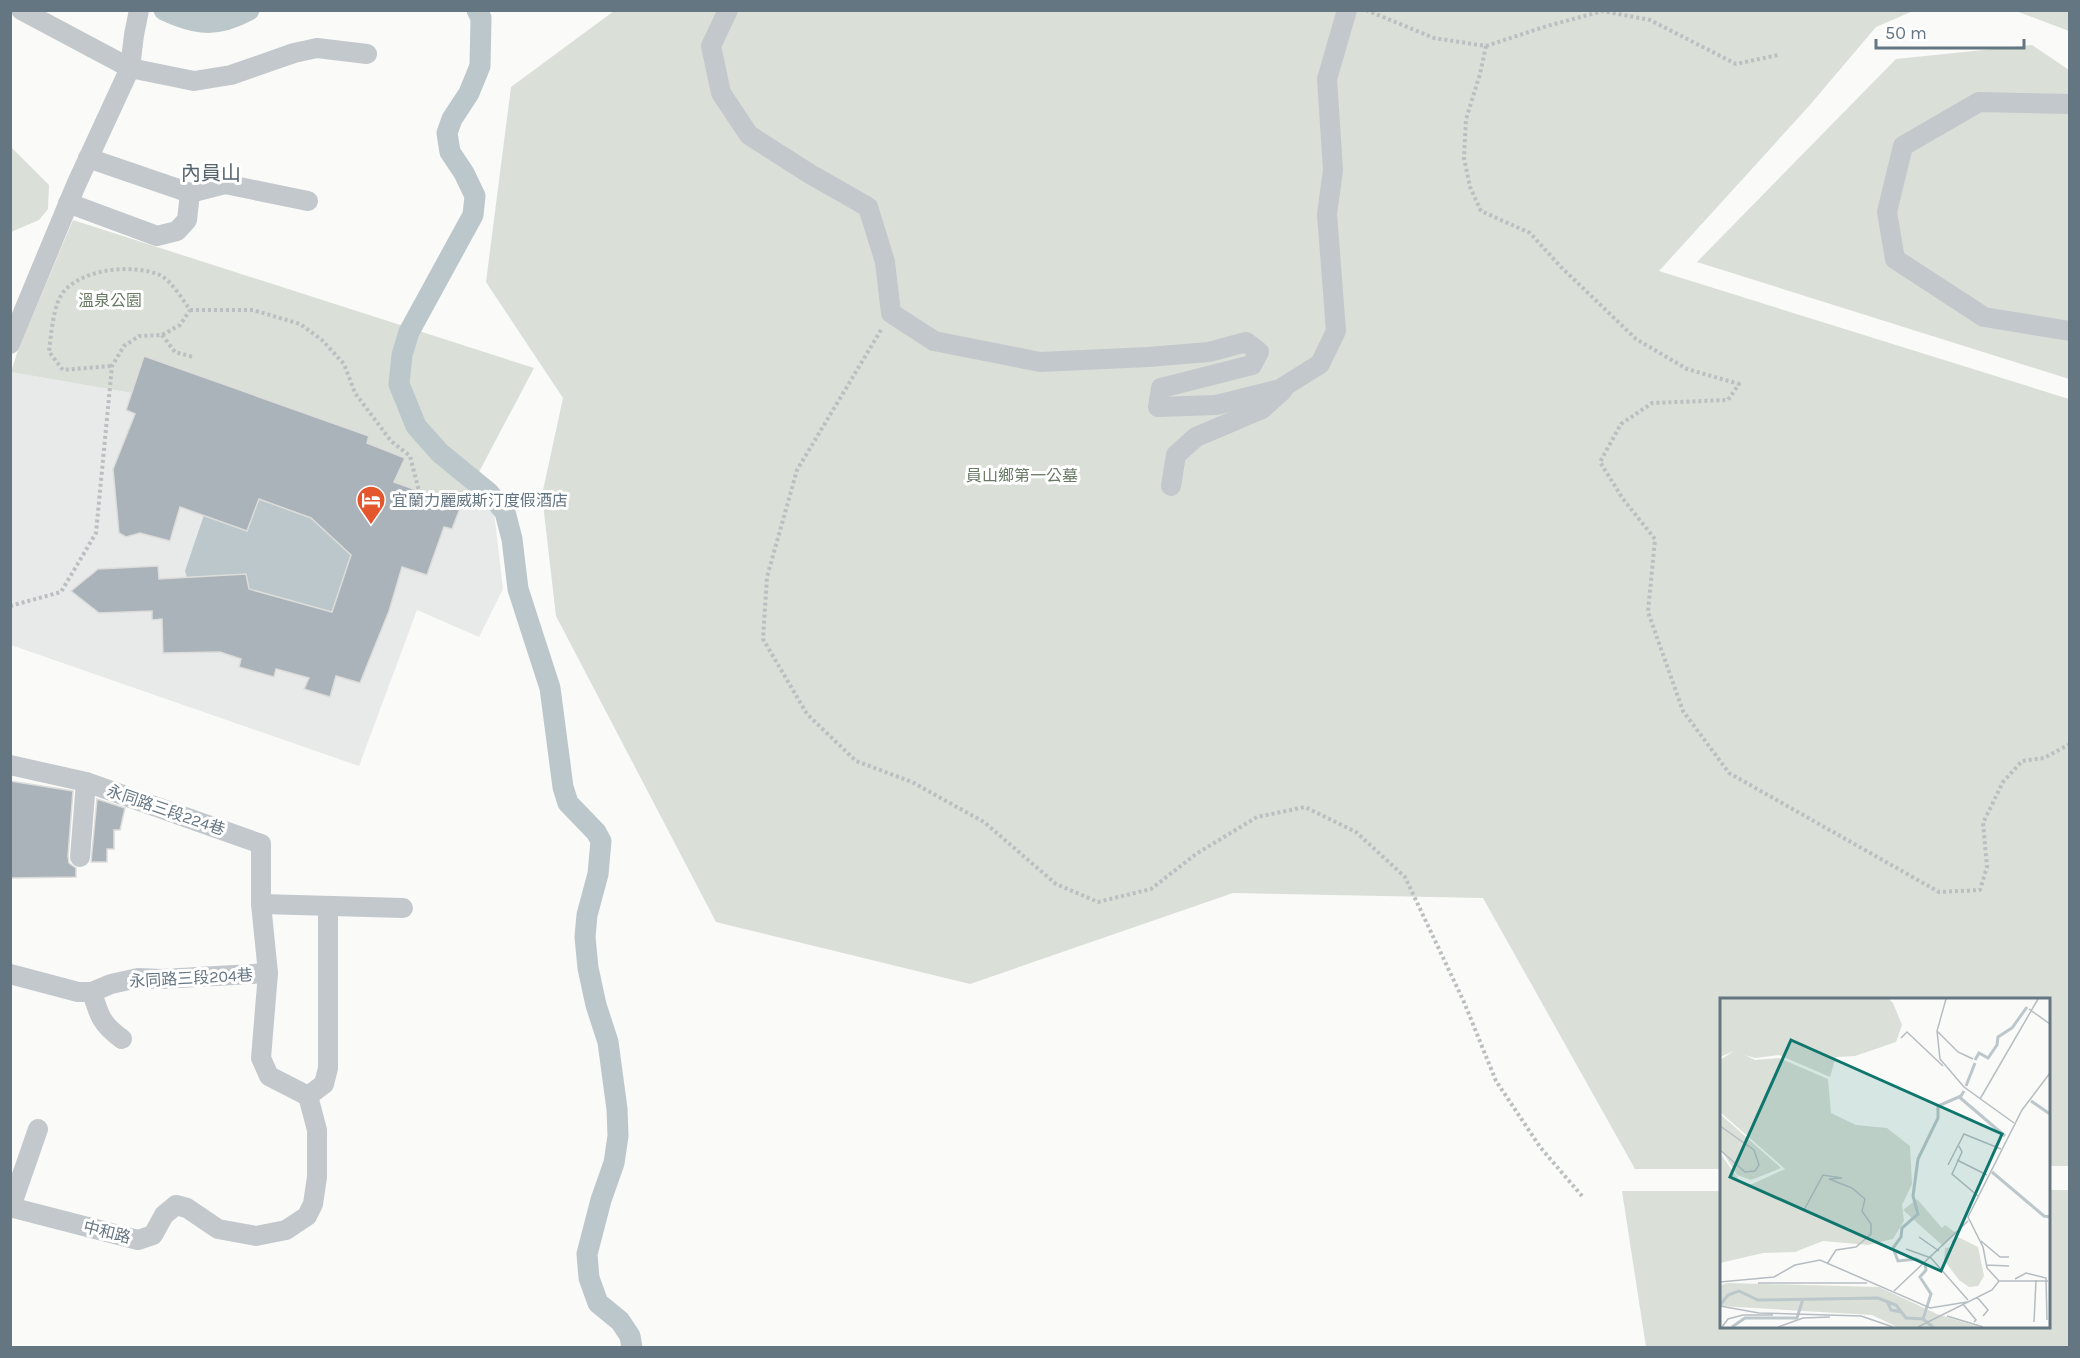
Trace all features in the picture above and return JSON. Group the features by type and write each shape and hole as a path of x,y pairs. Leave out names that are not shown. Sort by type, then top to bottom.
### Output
{"lane":[{"path":"21,10 130,68 194,81 231,75 294,53 317,48 367,54"},
{"path":"10,344 88,158 130,68 139,10"},
{"path":"728,10 711,46 721,93 749,135 868,207 885,262 891,314 934,340 1040,362 1209,352 1246,342 1259,352 1252,365 1161,388 1158,407 1216,405 1280,389 1320,364 1336,331 1327,214 1333,170 1328,79 1347,10"},
{"path":"2070,104 1979,102 1903,146 1887,212 1895,259 1984,316 2070,331"},
{"path":"88,158 190,193 225,184 308,201"},
{"path":"69,203 157,236 177,231 187,220 190,193"},
{"path":"1171,486 1176,455 1196,437 1262,409 1297,378"},
{"name":"永同路三段224巷","path":"10,765 86,782 261,844 261,904"},
{"path":"80,856 86,782"},
{"path":"328,906 328,1068 324,1084 308,1096 269,1076 261,1058 268,973 261,904 403,908"},
{"name":"永同路三段204巷","path":"10,974 78,992 92,992 111,984 138,978 162,979 268,973"},
{"path":"92,992 100,1019 122,1039"},
{"name":"中和路","path":"11,1207 138,1240 153,1235 164,1215 176,1205 188,1208 218,1229 256,1236 285,1230 307,1216 313,1204 317,1177 317,1130 308,1096"},
{"path":"11,1207 38,1129"}],"path":[{"path":"1366,10 1434,38 1486,46 1603,11 1650,20 1736,64 1778,55"},
{"path":"1486,46 1466,118 1464,158 1470,186 1480,211 1530,233 1561,267 1636,339 1687,369 1739,384 1728,400 1652,403 1621,424 1600,462 1623,499 1655,539 1648,612 1683,711 1730,773 1940,892 1980,890 1987,867 1983,823 2003,782 2022,761 2044,758 2070,744"},
{"path":"112,366 63,370 49,352 53,319 64,291 91,274 127,268 162,276 180,294 190,310"},
{"path":"10,606 61,592 96,533 112,366 124,346 139,336 162,335 180,325 190,310"},
{"path":"190,310 253,310 300,324 322,340 344,364 355,393 391,441 410,456 419,491"},
{"path":"891,314 797,470 767,577 763,639 807,714 856,761 912,782 984,822 1056,884 1098,902 1151,889 1196,854 1257,817 1305,807 1356,832 1405,877 1464,1002 1496,1081 1540,1147 1582,1196"},
{"path":"162,335 175,352 193,357"}],"shaded area":[{"name":"宜蘭力麗威斯汀度假酒店","path":"144,356 410,456 432,478 494,512 503,589 479,637 417,610 359,766 11,645 11,372 132,393"},
{"path":"259,499 311,518 351,555 332,612 249,589 246,574 187,577 185,571 204,515"}],"green space":[{"name":"員山鄉第一公墓","path":"614,11 1913,11 1876,27 1809,106 1659,271 2069,399 2069,1166 2050,1166 2050,998 1720,998 1720,1169 1635,1169 1483,898 1233,893 970,984 716,922 556,616 542,495 563,398 486,282 511,87"},
{"path":"2016,11 2069,11 2069,31"},
{"path":"2032,45 2069,70 2069,379 1697,262 1896,59"},
{"path":"10,146 49,185 48,209 39,220 11,232"},
{"name":"溫泉公園","path":"73,220 534,368 461,506 394,482 405,458 145,356 132,393 11,372 18,350"},
{"path":"2050,1190 2069,1190 2069,1347 1646,1347 1622,1191 1720,1191 1720,1328 2050,1328"}],"building":[{"name":"宜蘭力麗威斯汀度假酒店","path":"144,356 369,436 367,443 405,458 394,482 461,506 452,529 444,527 427,575 402,567 389,611 360,683 336,676 330,697 304,689 309,678 276,669 274,677 239,667 241,659 220,652 163,653 162,619 152,620 152,611 99,613 71,591 98,569 158,566 159,579 246,574 249,589 332,612 351,555 311,518 259,499 247,531 180,507 170,541 140,533 126,537 119,533 113,469 135,414 126,410"},
{"path":"10,781 73,791 68,856 69,863 76,868 76,877 10,878"},
{"path":"97,799 125,808 120,830 114,830 114,849 107,849 107,862 91,862"}],"waterway":[{"path":"164,10 186,19 206,22 226,20 249,10"},
{"path":"477,10 481,18 480,66 469,93 452,119 447,133 450,152 475,196 473,215 409,332 402,355 399,384 416,426 440,453 489,493 505,512 512,539 518,589 550,688 563,787 568,803 596,832 601,841 598,874 587,915 585,937 588,968 596,1005 608,1042 617,1109 618,1136 614,1163 601,1200 587,1254 589,1278 598,1303 620,1321 630,1336 632,1348"}],"place":[{"name":"宜蘭力麗威斯汀度假酒店","path":"371,526"}],"district":[{"name":"內員山","path":"211,173"}]}
